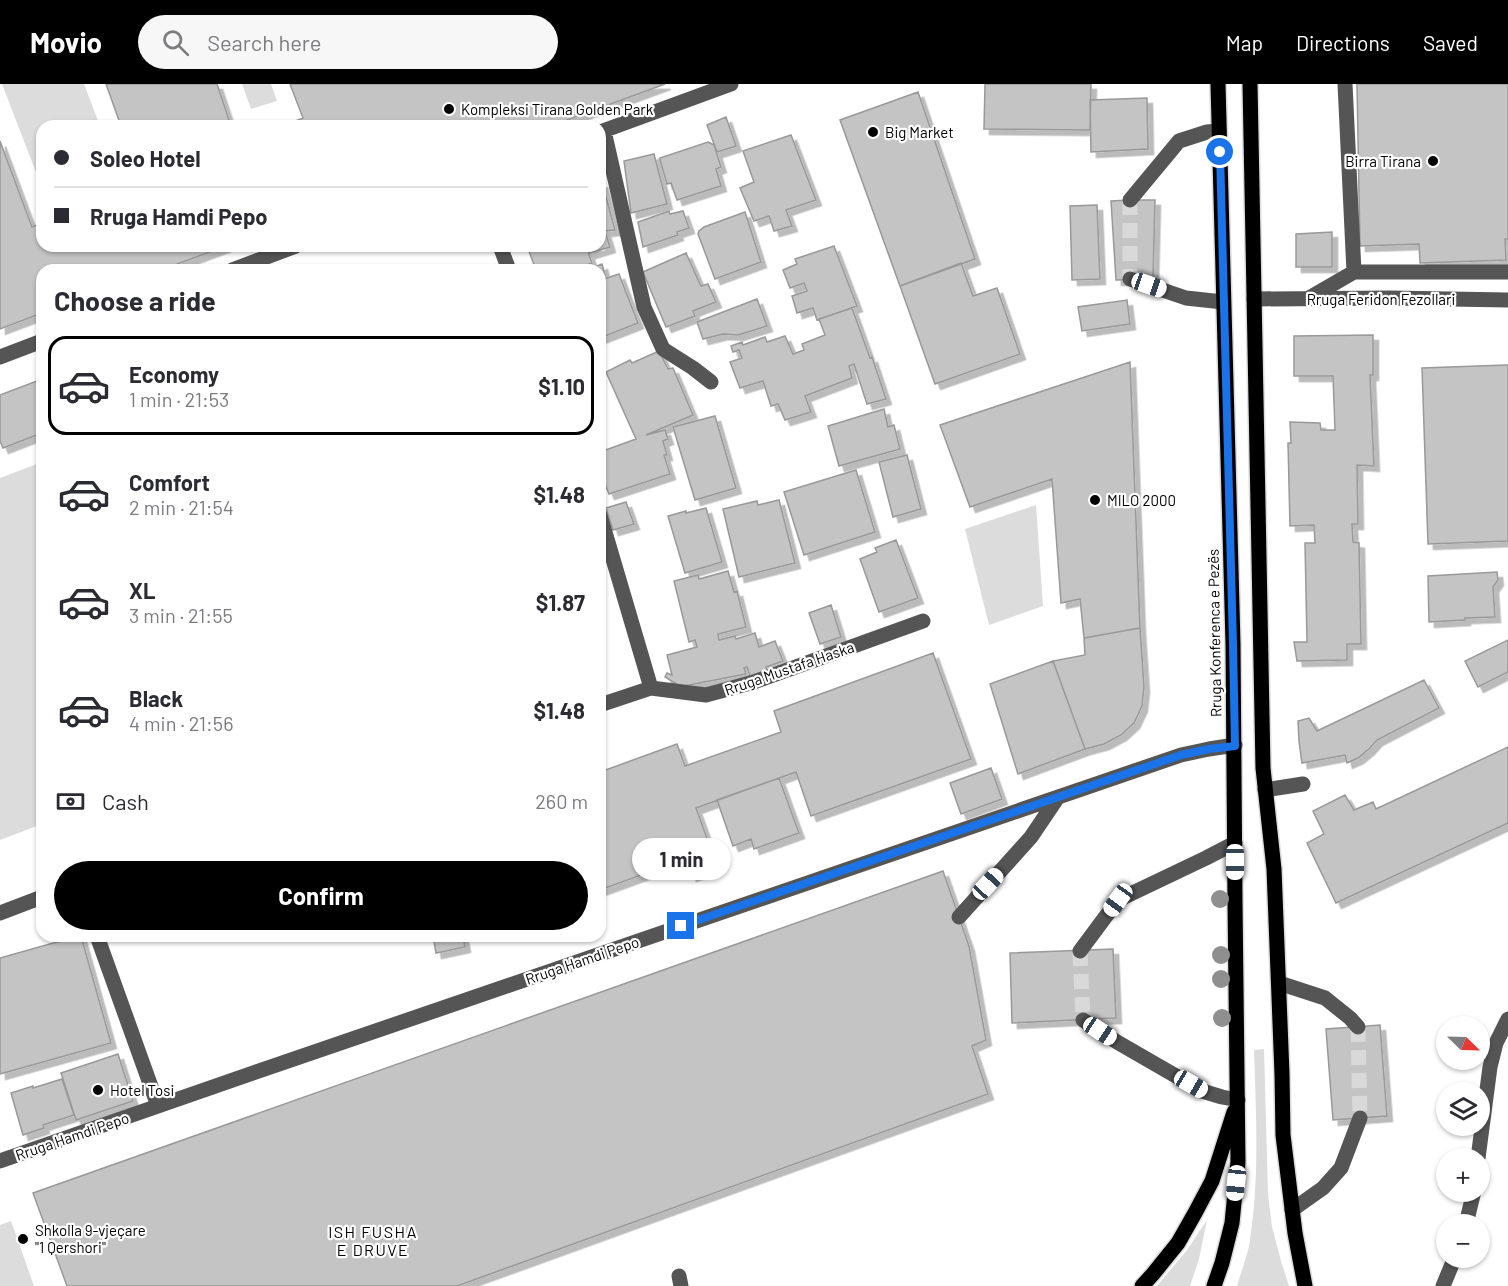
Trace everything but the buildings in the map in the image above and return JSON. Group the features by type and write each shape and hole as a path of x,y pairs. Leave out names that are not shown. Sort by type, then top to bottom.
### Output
{"main road":[{"name":"Rruga Konferenca e Pezës","path":"1214,1286 1232,1223 1238,1162 1235,746 1218,84"},
{"path":"1250,84 1263,768 1274,869 1283,1135 1292,1210 1305,1286"},
{"path":"1142,1286 1178,1243 1212,1181 1238,1100"}],"street":[{"path":"606,130 731,84"},
{"path":"1345,84 1354,272"},
{"path":"1130,200 1179,141 1207,132 1220,131"},
{"path":"606,148 644,307 663,349 711,382"},
{"path":"248,264 280,252"},
{"path":"1309,298 1354,272 1508,272"},
{"path":"1130,279 1186,298 1224,302"},
{"name":"Rruga Feridon Fezollari","path":"1254,299 1508,300"},
{"path":"0,357 36,343"},
{"path":"606,535 651,688"},
{"name":"Rruga Mustafa Haska","path":"606,703 651,688 706,695 754,682 923,621"},
{"name":"Rruga Hamdi Pepo","path":"0,1161 1181,755 1235,746"},
{"path":"1265,790 1303,784"},
{"path":"959,917 1031,837 1058,797"},
{"path":"1080,951 1118,900 1235,843"},
{"path":"0,913 36,899"},
{"path":"99,942 158,1106"},
{"path":"1279,983 1325,998 1350,1017 1358,1027"},
{"path":"1479,1148 1490,1067 1496,1043 1508,1018"},
{"path":"1083,1020 1202,1091 1238,1100"},
{"path":"1292,1210 1323,1188 1341,1168 1360,1118"},
{"path":"1443,1286 1450,1268"}],"shaded area":[{"path":"2,84 84,84 98,120 36,120 36,172"},
{"path":"242,84 271,84 277,101 251,109"},
{"path":"36,464 36,826 0,840 0,478"},
{"path":"1036,505 1043,606 989,625 965,529"},
{"path":"1264,1049 1268,1194 1272,1227 1289,1286 1237,1286 1249,1246 1255,1197 1254,1050"},
{"path":"1207,1220 1199,1259 1190,1286 1157,1286 1187,1250"},
{"path":"11,1221 34,1286 0,1286 0,1225"}],"tunnel":[{"path":"1130,200 1130,279"},
{"path":"1080,951 1083,1020"},
{"path":"1358,1027 1360,1118"}],"place":[{"name":"Kompleksi Tirana Golden Park","path":"449,109"},
{"name":"Big Market","path":"873,132"},
{"name":"Birra Tirana","path":"1433,161"},
{"name":"MILO 2000","path":"1095,500"},
{"name":"Hotel Tosi","path":"98,1090"},
{"name":"Shkolla 9-vjeçare \"1 Qershori\"","path":"23,1239"}],"district":[{"name":"ISH FUSHA E DRUVE","path":"373,1240"}],"route":[{"path":"681,926 1181,755 1235,746 1220,152"}]}
